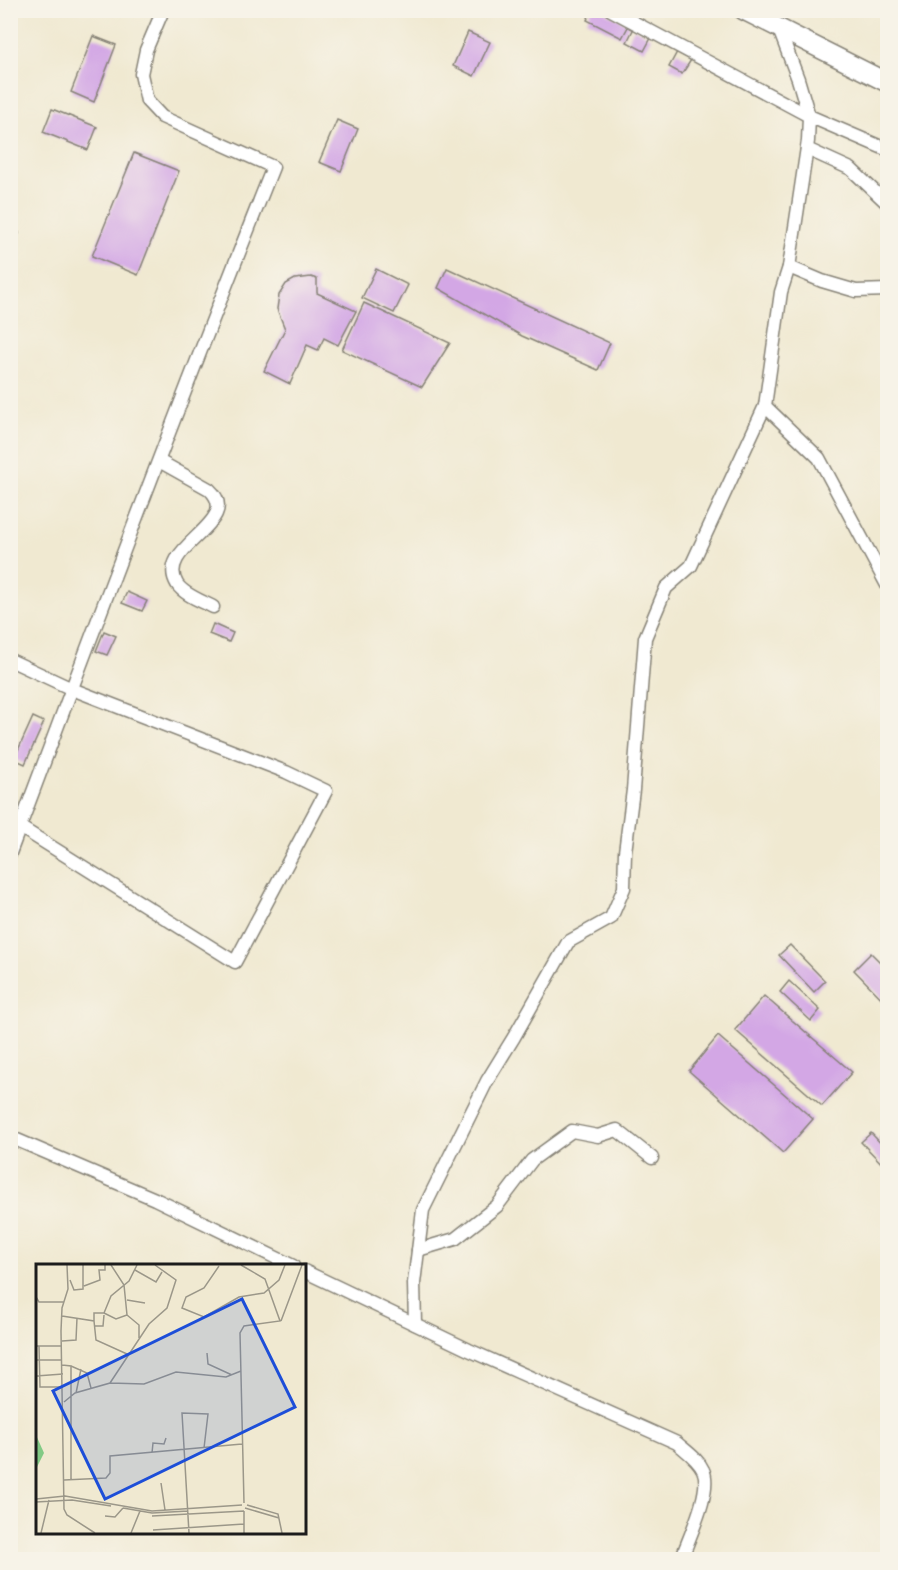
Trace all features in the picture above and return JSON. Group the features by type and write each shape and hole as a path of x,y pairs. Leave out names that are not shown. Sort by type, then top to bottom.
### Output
{"street":[{"path":"10,853 119,561 273,167 162,117 147,101 141,74 146,50 163,10"},
{"path":"611,10 809,116 888,150"},
{"path":"743,10 888,83"},
{"path":"414,1324 414,1283 423,1209 487,1081 568,942 610,918 624,888 625,852 633,790 645,638 666,588 691,566 765,406 781,292 789,267 807,149 809,116 779,29"},
{"path":"807,149 851,169 888,204"},
{"path":"789,267 822,281 856,291 888,290"},
{"path":"765,406 819,458 888,587"},
{"path":"159,461 209,489 218,501 216,512 209,526 187,544 180,553 174,573 178,584 189,594 213,607"},
{"path":"10,660 72,690 286,772 326,791 235,962 20,827"},
{"path":"418,1250 456,1239 497,1206 532,1160 572,1131 598,1136 617,1130 651,1158"},
{"path":"10,1137 155,1199 289,1264"},
{"path":"306,1272 414,1324 677,1443 694,1458 704,1471 705,1494 681,1560"}],"building":[{"path":"592,10 602,10 629,25 622,38 587,20"},
{"path":"634,28 651,38 644,51 627,42"},
{"path":"468,32 490,42 474,76 453,66"},
{"path":"93,36 116,45 94,102 71,92"},
{"path":"677,52 691,60 682,74 669,67"},
{"path":"52,109 97,127 88,150 43,132"},
{"path":"337,120 358,129 341,171 319,162"},
{"path":"134,153 179,171 138,275 92,256"},
{"path":"10,230 19,233 11,253 10,253"},
{"path":"447,268 610,343 598,370 522,336 438,288"},
{"path":"376,269 408,285 394,313 362,298"},
{"path":"311,277 317,279 317,293 356,311 338,345 324,338 318,350 307,345 290,384 264,371 285,329 277,309 279,295 286,284 295,279"},
{"path":"364,303 450,343 422,387 342,350"},
{"path":"127,592 147,601 142,611 122,603"},
{"path":"213,624 233,633 229,642 209,634"},
{"path":"104,631 116,636 107,655 96,651"},
{"path":"33,717 44,722 25,764 14,759"},
{"path":"790,945 825,981 814,992 779,955"},
{"path":"871,953 888,970 888,1005 854,970"},
{"path":"789,981 820,1010 811,1021 780,992"},
{"path":"764,996 852,1072 822,1106 735,1030"},
{"path":"718,1036 813,1119 783,1153 689,1071"},
{"path":"888,1130 888,1146 880,1137"},
{"path":"871,1133 888,1151 888,1170 861,1142"}]}
